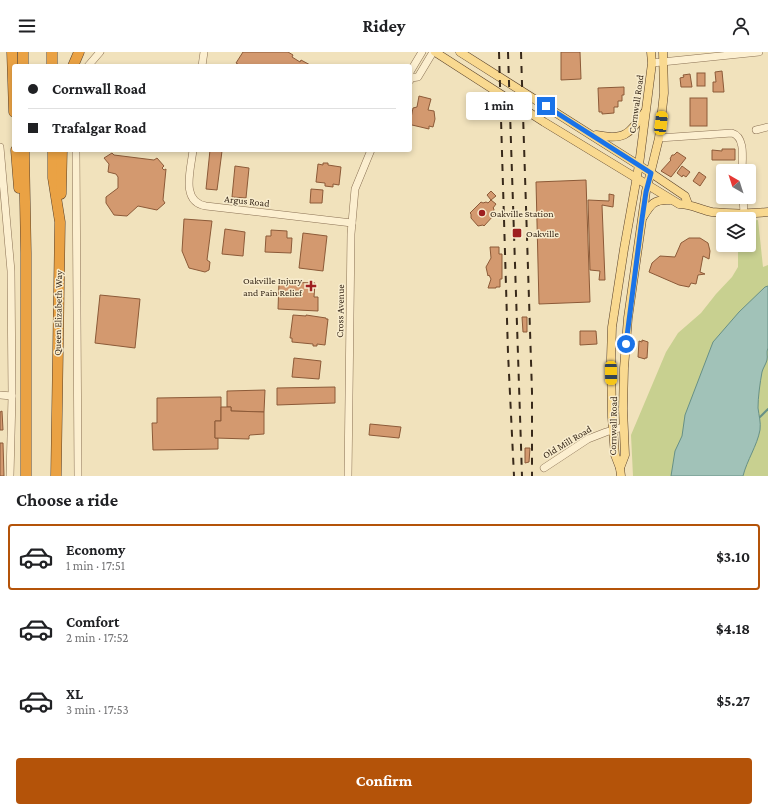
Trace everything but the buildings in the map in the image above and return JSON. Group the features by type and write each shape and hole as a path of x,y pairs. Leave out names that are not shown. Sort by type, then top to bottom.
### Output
{"highway":[{"path":"12,52 12,64"},
{"path":"23,52 23,64"},
{"path":"52,52 52,64"},
{"path":"74,64 79,52"},
{"path":"16,152 22,238 26,253"},
{"path":"24,152 26,253 26,476"},
{"name":"Queen Elizabeth Way","path":"53,152 53,178 60,222 56,476"},
{"path":"60,222 62,152"}],"main road":[{"path":"434,52 672,201 679,204 688,204 699,209 721,212"},
{"path":"460,52 639,165 685,196 688,204"},
{"name":"Cornwall Road","path":"620,472 613,430 611,358 613,319 639,165 652,63 651,52"},
{"name":"Cornwall Road","path":"620,472 625,455 623,427 624,368 628,318 647,186 659,138 664,93 663,52"},
{"path":"591,134 612,138 624,135 633,129 646,111"},
{"path":"642,219 650,206 656,201 672,201"},
{"path":"756,213 768,212"},
{"path":"613,319 628,318"}],"street":[{"path":"90,64 100,52"},
{"path":"202,64 204,52"},
{"path":"412,69 422,52"},
{"path":"412,78 418,77 434,52"},
{"path":"652,63 759,52"},
{"path":"756,130 768,127"},
{"path":"659,138 732,133 736,134 740,139 741,144 742,164"},
{"path":"0,147 4,233 11,271 12,396 10,476"},
{"path":"76,152 78,476"},
{"name":"Argus Road","path":"193,152 188,189 190,196 197,204 352,223"},
{"name":"Cross Avenue","path":"348,476 351,234 356,189 371,152"},
{"path":"0,395 12,396"},
{"name":"Old Mill Road","path":"544,468 588,440 623,427"}],"green space":[{"path":"756,220 758,220 763,267 768,265 768,476 633,476 631,435 666,352 678,333 701,313 732,277 738,267 738,252 756,252"}],"water":[{"path":"768,286 768,348 767,360 762,372 759,395 758,408 760,430 757,442 743,476 671,476 675,451 682,436 685,415 713,342 739,312 765,287"}],"waterway":[{"path":"760,417 768,409"}],"railway":[{"path":"499,52 508,353 514,476"},
{"path":"508,52 522,476"},
{"path":"521,52 532,392 532,476"}],"place":[{"name":"Oakville Station","path":"482,213"},
{"name":"Oakville","path":"517,233"},
{"name":"Oakville Injury and Pain Relief","path":"311,286"}],"route":[{"path":"546,106 651,173 646,192 642,219 626,344"}]}
